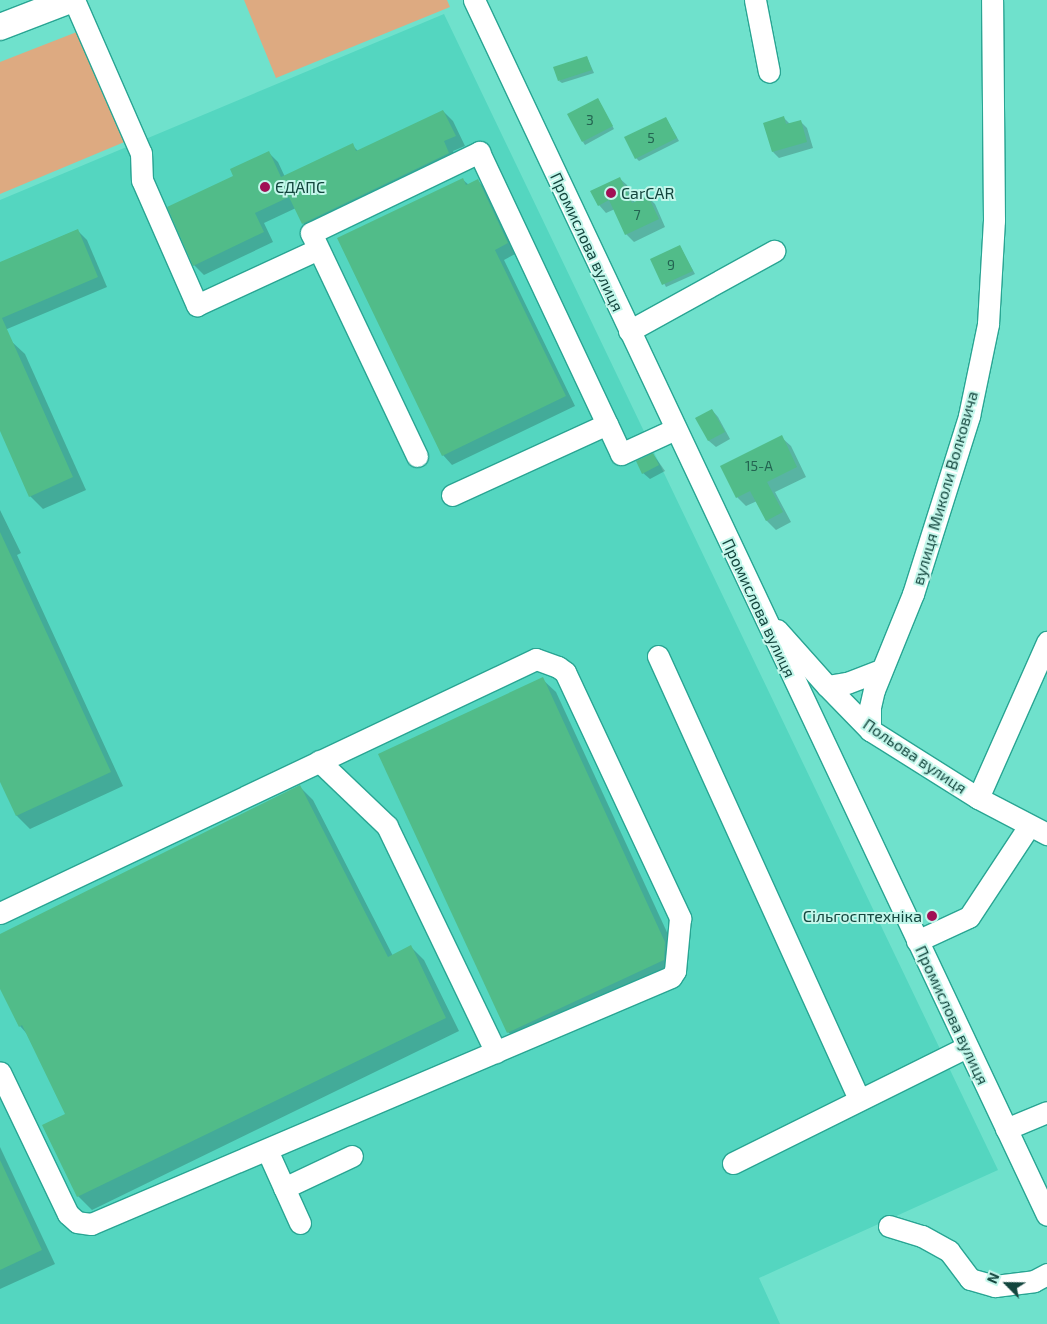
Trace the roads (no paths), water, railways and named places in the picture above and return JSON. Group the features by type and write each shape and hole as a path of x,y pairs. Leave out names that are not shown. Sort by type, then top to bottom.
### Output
{"main road":[{"path":"0,27 62,2"}],"street":[{"name":"Промислова вулиця","path":"474,0 760,610 1047,1215"},
{"path":"755,0 769,72"},
{"name":"вулиця Миколи Волковича","path":"870,730 870,708 881,670 913,594 969,416 988,324 994,220 992,0"},
{"path":"62,2 141,153 142,180 197,305 318,248"},
{"path":"417,456 311,233 479,152 621,454 675,429"},
{"path":"629,331 774,252"},
{"path":"452,495 607,424"},
{"name":"Польова вулиця","path":"760,610 826,686 870,730 978,798 1038,831"},
{"path":"978,798 1047,642"},
{"path":"658,656 859,1100"},
{"path":"0,913 532,660 541,661 565,672 679,913 675,971 671,977 91,1224 77,1222 68,1214 0,1072"},
{"path":"826,686 846,683 881,670"},
{"path":"319,762 387,826 496,1052"},
{"path":"917,941 969,917 1038,831"},
{"path":"733,1163 967,1047"},
{"path":"1006,1130 1047,1112"},
{"path":"267,1150 300,1223"},
{"path":"284,1188 352,1156"},
{"path":"889,1226 922,1236 949,1251 970,1279 995,1286 1034,1281 1047,1274"}],"place":[{"name":"ЄДАПС","path":"265,187"},
{"name":"CarCAR","path":"611,193"},
{"name":"Сільгосптехніка","path":"932,916"}]}
